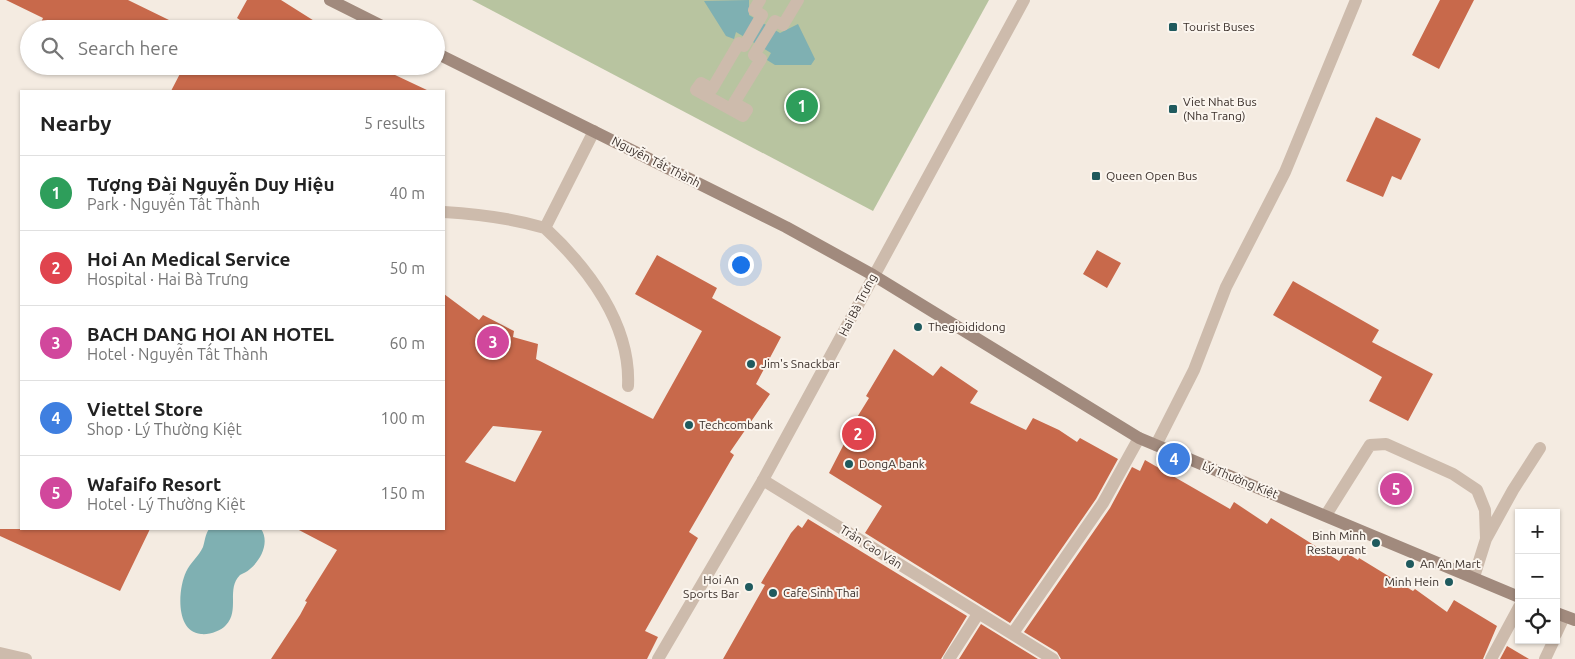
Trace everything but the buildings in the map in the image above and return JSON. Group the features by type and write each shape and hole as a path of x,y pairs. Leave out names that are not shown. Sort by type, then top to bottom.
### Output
{"main road":[{"path":"330,0 370,20"},
{"name":"Nguyễn Tất Thành","path":"445,57 786,227 873,275"},
{"name":"Lý Thường Kiệt","path":"873,275 1139,438 1515,595"}],"street":[{"path":"760,0 754,10 762,15 744,46 739,43 712,89 701,83 696,90 743,116 747,110 734,103 760,59 754,55 775,20 783,25 798,0"},
{"path":"803,0 806,2 808,0"},
{"name":"Hai Bà Trưng","path":"658,659 763,480 1024,0"},
{"path":"1156,445 1194,370 1226,287 1285,172 1356,0"},
{"path":"545,228 594,131"},
{"path":"445,212 482,214 523,221 545,228 565,246 607,304 621,334 629,366 628,386"},
{"path":"1013,633 1103,503 1139,438"},
{"path":"1326,515 1370,445 1386,444 1453,474 1477,490 1485,510 1486,539"},
{"path":"1474,577 1486,539 1513,490 1540,448"},
{"name":"Trần Cao Vân","path":"763,480 1053,659"},
{"path":"949,659 978,614"},
{"path":"1491,659 1515,614"},
{"path":"1545,659 1552,644"},
{"path":"0,653 26,659"}],"green space":[{"path":"472,0 989,0 873,211"}],"water":[{"path":"749,0 749,15 780,33 798,24 815,59 811,65 775,65 767,60 771,53 736,32 734,39 726,36 704,1"},
{"path":"209,530 262,530 265,539 258,561 249,570 240,575 236,581 232,613 226,625 215,632 201,634 187,626 183,618 180,599 183,579 203,547"}],"place":[{"name":"Tourist Buses","path":"1173,27"},
{"name":"Tượng Đài Nguyễn Duy Hiệu","path":"802,106"},
{"name":"Viet Nhat Bus (Nha Trang)","path":"1173,109"},
{"name":"Queen Open Bus","path":"1096,176"},
{"name":"Thegioididong","path":"918,327"},
{"name":"BACH DANG HOI AN HOTEL","path":"493,342"},
{"name":"Jim's Snackbar","path":"751,364"},
{"name":"Techcombank","path":"689,425"},
{"name":"Hoi An Medical Service","path":"858,434"},
{"name":"Viettel Store","path":"1174,459"},
{"name":"DongA bank","path":"849,464"},
{"name":"Wafaifo Resort","path":"1396,489"},
{"name":"Binh Minh Restaurant","path":"1376,543"},
{"name":"An An Mart","path":"1410,564"},
{"name":"Minh Hein","path":"1449,582"},
{"name":"Hoi An Sports Bar","path":"749,587"},
{"name":"Cafe Sinh Thai","path":"773,593"}]}
